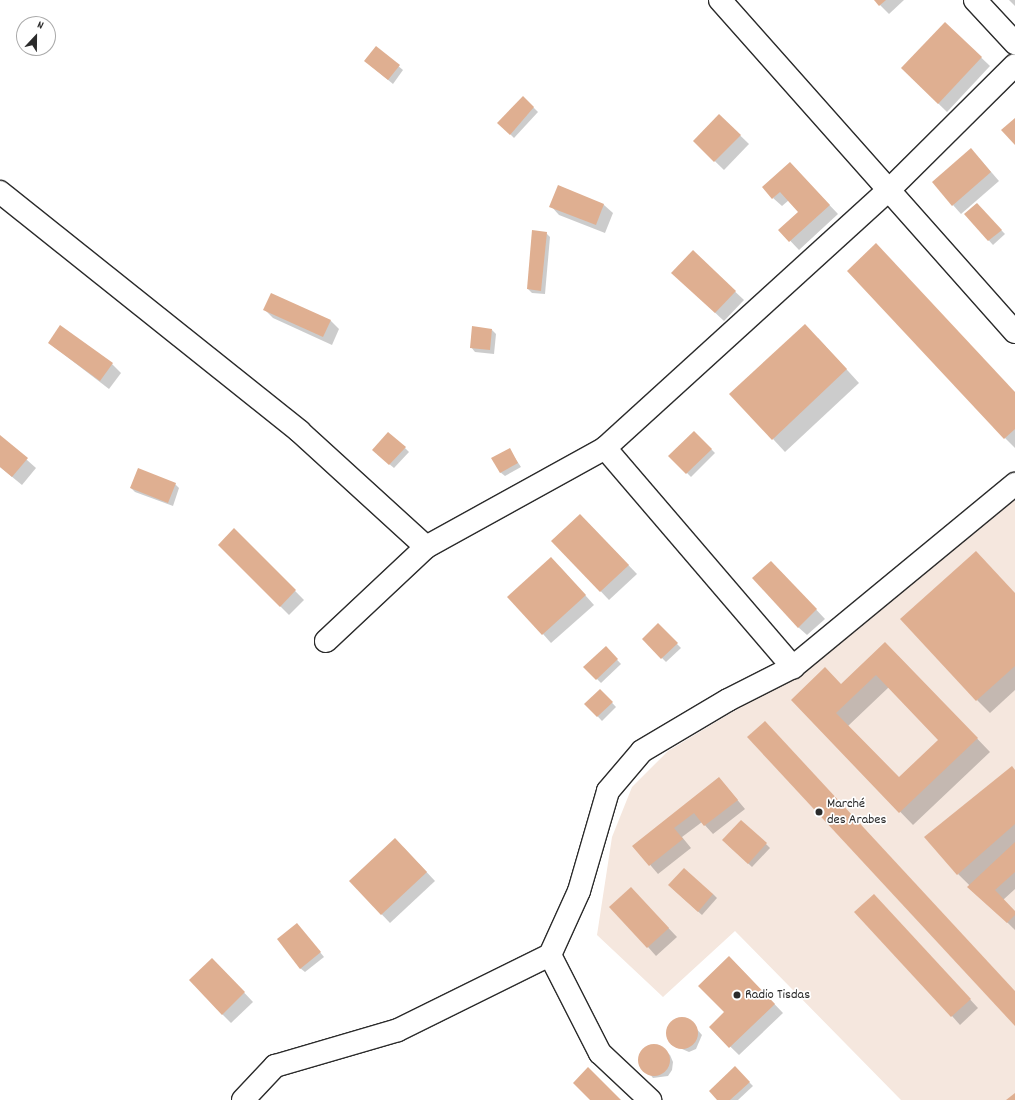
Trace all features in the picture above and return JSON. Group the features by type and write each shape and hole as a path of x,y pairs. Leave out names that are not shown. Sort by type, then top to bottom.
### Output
{"street":[{"path":"720,0 1015,332"},
{"path":"975,0 1015,43"},
{"path":"326,641 426,547 605,448 889,190 1015,64"},
{"path":"0,192 299,431 426,547"},
{"path":"605,448 793,667"},
{"path":"244,1100 275,1066 398,1030 550,955 579,891 608,791 642,751 728,700 793,667 1015,484"},
{"path":"550,955 600,1053 650,1100"}],"shaded area":[{"name":"Marché des Arabes","path":"1015,497 1015,1100 901,1100 735,931 663,997 597,935 612,837 632,787 668,751 762,694"}],"building":[{"path":"874,0 886,0 879,6"},
{"path":"945,22 982,57 938,104 901,68"},
{"path":"376,46 400,65 388,80 364,61"},
{"path":"523,96 534,107 510,135 497,123"},
{"path":"719,114 741,135 714,162 693,141"},
{"path":"1015,118 1015,145 1001,130"},
{"path":"971,148 991,172 952,206 932,182"},
{"path":"790,162 830,205 789,242 778,230 798,212 780,192 772,199 762,187"},
{"path":"558,185 604,204 596,225 549,207"},
{"path":"977,203 1002,230 988,241 964,214"},
{"path":"532,230 547,232 541,291 527,289"},
{"path":"876,243 1015,392 1015,429 1004,439 847,271"},
{"path":"693,250 736,291 715,313 671,273"},
{"path":"271,293 331,320 323,337 263,310"},
{"path":"805,324 847,369 772,440 729,394"},
{"path":"60,325 113,363 100,381 48,343"},
{"path":"472,326 492,329 490,350 470,348"},
{"path":"694,431 712,449 686,474 668,456"},
{"path":"388,432 406,447 389,465 372,450"},
{"path":"0,435 28,458 12,477 0,467"},
{"path":"510,448 518,463 500,473 491,458"},
{"path":"138,468 176,483 168,503 130,488"},
{"path":"580,514 629,565 600,592 551,541"},
{"path":"234,528 296,590 280,607 218,545"},
{"path":"976,551 1015,593 1015,666 976,701 900,619"},
{"path":"551,557 586,595 542,635 507,597"},
{"path":"771,561 817,609 798,628 752,578"},
{"path":"658,623 678,643 661,659 642,639"},
{"path":"885,642 978,738 899,813 791,700 825,667 841,684","holes":["876,675 938,740 899,777 836,713"]},
{"path":"606,646 618,659 596,680 583,667"},
{"path":"600,689 613,702 597,717 584,704"},
{"path":"765,721 1015,991 1015,1026 747,737"},
{"path":"1012,766 1015,770 1015,824 957,875 924,837"},
{"path":"719,777 738,800 704,826 694,813 674,828 683,839 649,866 632,846"},
{"path":"741,820 767,843 748,864 722,840"},
{"path":"395,838 427,872 381,915 349,881"},
{"path":"1015,842 1015,872 995,890 1015,911 1015,915 1007,923 967,887"},
{"path":"684,868 713,894 698,912 668,885"},
{"path":"631,887 669,928 647,948 609,907"},
{"path":"874,894 971,999 951,1017 854,912"},
{"path":"297,923 321,952 300,969 277,939"},
{"name":"Radio Tisdas","path":"729,956 775,1004 729,1048 709,1027 724,1012 698,986"},
{"path":"212,958 245,992 222,1015 189,980"},
{"path":"682,1017 693,1022 698,1033 693,1044 682,1049 671,1044 666,1033 671,1022"},
{"path":"654,1044 665,1049 670,1060 665,1071 654,1076 643,1071 638,1060 643,1049"},
{"path":"735,1066 750,1082 730,1100 717,1100 709,1091"},
{"path":"588,1067 621,1100 590,1100 573,1083"},
{"path":"1015,1093 1015,1100 1006,1100"}],"place":[{"name":"Marché des Arabes","path":"819,812"},
{"name":"Radio Tisdas","path":"737,995"}]}
